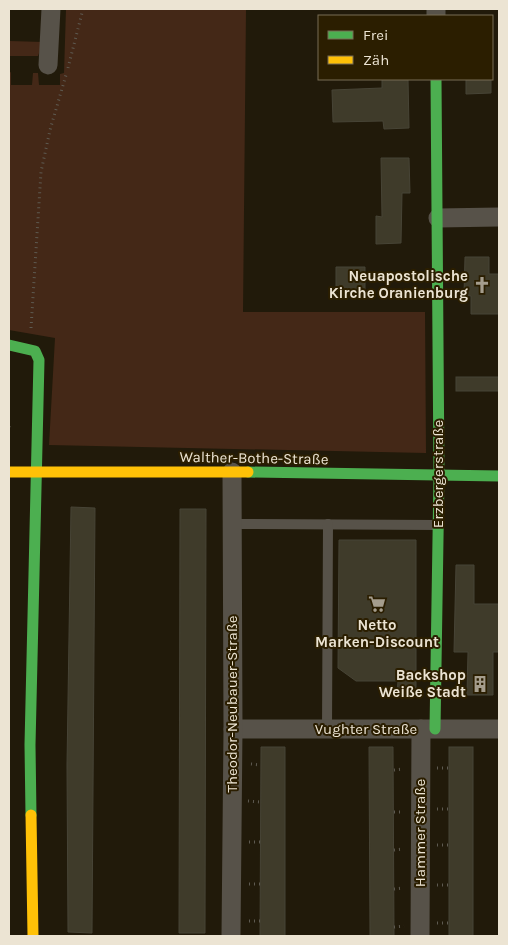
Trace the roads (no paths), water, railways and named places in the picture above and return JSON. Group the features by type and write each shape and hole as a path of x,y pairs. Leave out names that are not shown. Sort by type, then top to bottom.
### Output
{"street":[{"path":"48,65 51,9"},
{"name":"Erzbergerstraße","path":"428,729 439,475 436,80"},
{"path":"438,218 499,218"},
{"path":"9,345 35,351 39,360 30,745 33,936"},
{"name":"Walther-Bothe-Straße","path":"9,472 232,472 499,476"},
{"name":"Theodor-Neubauer-Straße","path":"231,936 233,729 232,472"},
{"name":"Vughter Straße","path":"233,729 499,729"},
{"name":"Hammer Straße","path":"420,936 428,729"}],"lane":[{"path":"232,524 438,525"},
{"path":"327,729 328,524"}],"place":[{"name":"Neuapostolische Kirche Oranienburg","path":"482,285"},
{"name":"Netto Marken-Discount","path":"377,604"},
{"name":"Backshop Weiße Stadt","path":"480,684"}]}
